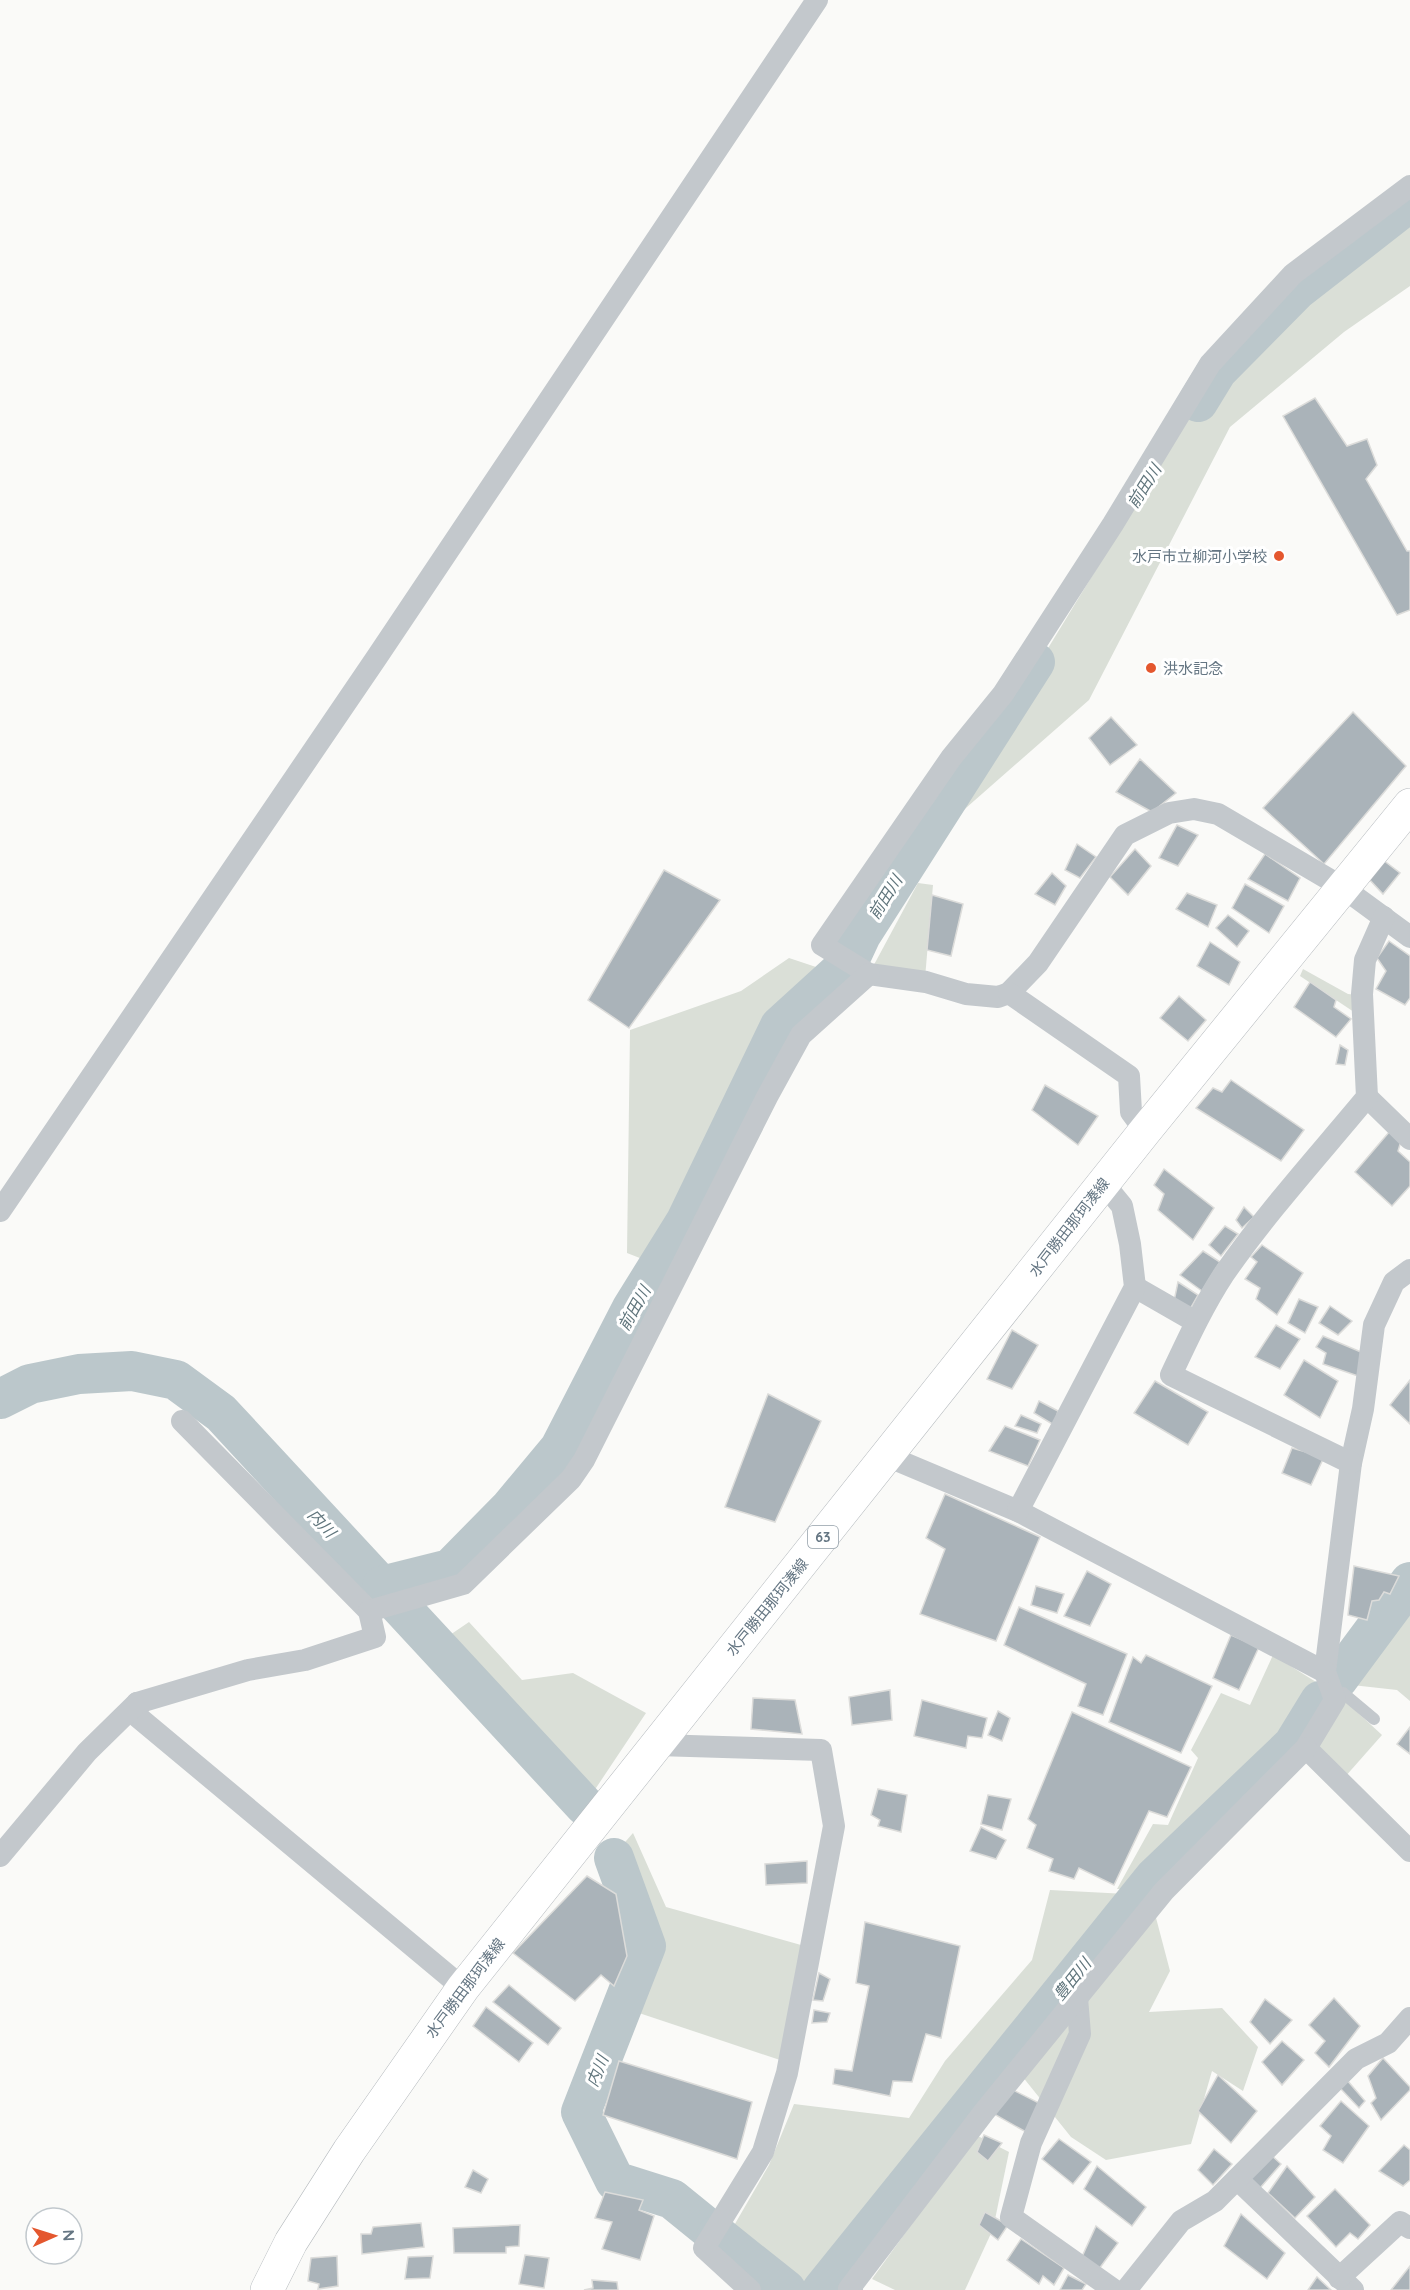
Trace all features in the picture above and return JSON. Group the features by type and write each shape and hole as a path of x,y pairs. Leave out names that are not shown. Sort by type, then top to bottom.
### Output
{"main road":[{"name":"水戸勝田那珂湊線","path":"267,2290 291,2242 357,2139 463,1988 1145,1131 1410,805"}],"street":[{"path":"0,1211 376,657 817,0"},
{"path":"1410,186 1293,274 1210,364 1113,524 1004,694 951,758 822,945 869,974 926,982 966,994 998,997 1009,993 1038,963 1125,835 1169,813 1194,809 1218,814 1342,887 1410,937"},
{"path":"1351,1463 1171,1375 1196,1322 1224,1275 1256,1231 1367,1097 1362,994 1365,960 1384,917"},
{"path":"376,1609 463,1584 571,1479 584,1460 767,1097 801,1035 869,974"},
{"path":"1009,993 1129,1076 1131,1112 1145,1131"},
{"path":"1367,1097 1410,1139"},
{"path":"1018,1511 1135,1287 1130,1244 1122,1206 1104,1184"},
{"path":"850,2290 984,2112 1164,1891 1306,1748 1335,1700 1325,1672 1351,1463 1363,1409 1374,1325 1394,1282 1410,1270"},
{"path":"1135,1287 1196,1322"},
{"path":"0,1856 87,1752 136,1703 248,1670 305,1660 375,1637 376,1609 182,1421"},
{"path":"887,1456 1018,1511 1325,1672"},
{"path":"136,1703 138,1717 463,1988"},
{"path":"657,1745 821,1750 834,1826 787,2073 763,2151 704,2248 750,2290"},
{"path":"1306,1748 1410,1851"},
{"path":"1077,1998 1080,2034 1031,2143 1011,2217 1114,2290"},
{"path":"1126,2290 1181,2221 1215,2201 1356,2059 1388,2043 1410,2018"},
{"path":"1238,2179 1346,2284 1400,2222 1410,2228"}],"lane":[{"path":"1334,1695 1342,1693 1374,1719"}],"shaded area":[{"path":"1410,205 1410,286 1344,332 1230,427 1089,700 933,837 1217,371"},
{"path":"918,883 933,885 925,978 869,974"},
{"path":"789,958 834,973 773,1021 650,1262 627,1253 630,1030 741,991"},
{"path":"1303,969 1348,994 1358,995 1354,1012 1300,976"},
{"path":"1410,1606 1410,1701 1397,1690 1352,1685"},
{"path":"469,1622 522,1680 573,1673 646,1713 588,1800 447,1637"},
{"path":"1273,1655 1324,1687 1289,1740 1131,1889 1117,1889 1153,1824 1168,1825 1198,1758 1191,1750 1221,1693 1250,1705"},
{"path":"1344,1700 1382,1735 1344,1778 1314,1746"},
{"path":"633,1833 666,1907 801,1945 780,2060 633,2011 654,1943 619,1849"},
{"path":"1050,1890 1127,1894 1066,1976 806,2290 732,2229 769,2165 794,2104 909,2118 945,2061 1032,1960"},
{"path":"1155,1914 1170,1971 1149,2012 1222,2008 1258,2047 1243,2091 1212,2071 1191,2144 1106,2160 1071,2137 1022,2076"},
{"path":"976,2135 1009,2152 993,2229 965,2290 895,2290 872,2279"}],"building":[{"path":"1315,398 1347,446 1367,439 1377,465 1366,479 1407,551 1410,551 1410,610 1397,615 1283,416"},
{"path":"1353,712 1406,766 1324,864 1263,808"},
{"path":"1111,717 1137,745 1110,765 1089,738"},
{"path":"1140,759 1176,793 1152,812 1116,792"},
{"path":"1177,825 1198,835 1178,866 1159,858"},
{"path":"1077,844 1096,857 1080,878 1065,870"},
{"path":"1135,849 1151,866 1128,895 1110,877"},
{"path":"1265,854 1300,878 1288,901 1248,879"},
{"path":"1383,860 1400,873 1383,894 1368,878"},
{"path":"664,870 720,900 629,1028 588,1000"},
{"path":"1052,873 1066,886 1055,905 1035,894"},
{"path":"1245,884 1284,906 1269,933 1232,908"},
{"path":"1187,893 1217,905 1208,927 1176,909"},
{"path":"932,895 963,904 951,956 927,950"},
{"path":"1228,915 1249,931 1237,947 1216,928"},
{"path":"1389,941 1410,956 1410,998 1405,1005 1376,989 1386,971 1377,958"},
{"path":"1210,942 1240,962 1229,985 1197,966"},
{"path":"1310,982 1336,1000 1334,1007 1351,1019 1336,1037 1294,1007"},
{"path":"1179,996 1206,1020 1188,1041 1160,1018"},
{"path":"1340,1045 1348,1050 1345,1065 1336,1064"},
{"path":"1231,1080 1304,1130 1281,1161 1196,1108 1213,1088 1222,1092"},
{"path":"1045,1085 1098,1116 1078,1145 1032,1110"},
{"path":"1390,1131 1401,1141 1398,1151 1410,1162 1410,1186 1392,1206 1355,1172"},
{"path":"1164,1169 1214,1208 1193,1240 1158,1210 1164,1194 1154,1185"},
{"path":"1244,1207 1254,1217 1242,1228 1236,1220"},
{"path":"1225,1226 1238,1234 1221,1256 1209,1245"},
{"path":"1262,1245 1303,1273 1277,1315 1256,1299 1260,1288 1245,1279 1257,1262 1251,1257"},
{"path":"1203,1251 1220,1262 1202,1291 1180,1275"},
{"path":"1178,1282 1198,1295 1190,1309 1174,1301"},
{"path":"1299,1299 1318,1307 1305,1333 1288,1323"},
{"path":"1330,1306 1352,1321 1338,1335 1319,1323"},
{"path":"1276,1325 1300,1339 1280,1369 1255,1357"},
{"path":"1012,1330 1038,1345 1012,1389 987,1379"},
{"path":"1323,1336 1361,1352 1358,1376 1323,1364 1326,1353 1316,1347"},
{"path":"1304,1360 1338,1381 1320,1418 1284,1395"},
{"path":"1410,1380 1410,1424 1390,1405"},
{"path":"1155,1381 1208,1412 1188,1445 1134,1413"},
{"path":"768,1394 821,1421 775,1522 725,1507"},
{"path":"1039,1401 1058,1411 1054,1425 1034,1413"},
{"path":"1021,1415 1041,1424 1037,1433 1015,1426"},
{"path":"1005,1426 1040,1440 1028,1466 989,1451"},
{"path":"1292,1448 1324,1457 1311,1485 1282,1473"},
{"path":"945,1494 1040,1537 996,1641 920,1614 945,1549 926,1538"},
{"path":"1354,1566 1399,1576 1390,1594 1384,1592 1379,1600 1372,1601 1367,1620 1348,1615"},
{"path":"1087,1571 1111,1584 1090,1626 1064,1616"},
{"path":"1036,1586 1064,1594 1057,1613 1031,1605"},
{"path":"1019,1607 1127,1654 1103,1715 1078,1706 1086,1684 1004,1645"},
{"path":"1231,1635 1259,1647 1239,1690 1213,1678"},
{"path":"1146,1655 1212,1686 1181,1753 1109,1722 1133,1657 1141,1663"},
{"path":"890,1690 892,1720 852,1725 849,1697"},
{"path":"753,1698 795,1700 802,1734 751,1729"},
{"path":"922,1700 987,1718 982,1738 968,1736 966,1748 914,1736"},
{"path":"998,1711 1010,1718 1002,1741 988,1735"},
{"path":"1072,1712 1191,1767 1167,1817 1149,1811 1114,1885 1079,1868 1074,1879 1049,1871 1053,1859 1027,1848 1036,1825 1028,1819"},
{"path":"1410,1727 1410,1754 1397,1744"},
{"path":"878,1789 907,1795 901,1832 878,1826 880,1820 871,1815"},
{"path":"988,1795 1011,1799 1002,1830 981,1824"},
{"path":"981,1827 1006,1840 996,1859 970,1851"},
{"path":"807,1861 807,1883 766,1885 765,1864"},
{"path":"587,1876 616,1894 627,1956 614,1986 601,1975 575,2001 513,1953"},
{"path":"865,1922 960,1946 941,2038 926,2034 912,2082 893,2081 890,2096 833,2084 835,2069 852,2071 869,1986 856,1983"},
{"path":"819,1973 830,1979 823,2001 813,2000"},
{"path":"509,1985 561,2028 548,2045 493,2002"},
{"path":"1334,1998 1360,2026 1329,2067 1315,2053 1325,2041 1309,2025"},
{"path":"1265,1999 1292,2020 1270,2044 1250,2022"},
{"path":"486,2007 533,2043 519,2062 473,2026"},
{"path":"814,2010 830,2013 827,2022 812,2023"},
{"path":"1282,2041 1304,2060 1282,2085 1262,2062"},
{"path":"1383,2058 1410,2087 1410,2090 1381,2120 1371,2103 1376,2098 1368,2076"},
{"path":"619,2061 752,2102 737,2159 603,2115"},
{"path":"1218,2075 1257,2111 1231,2143 1198,2111"},
{"path":"1346,2079 1365,2101 1359,2108 1340,2088"},
{"path":"1005,2086 1039,2103 1026,2132 994,2114"},
{"path":"1341,2101 1369,2126 1343,2163 1323,2150 1331,2136 1320,2126"},
{"path":"984,2135 1002,2143 988,2161 977,2152"},
{"path":"1059,2139 1091,2162 1073,2184 1042,2159"},
{"path":"1404,2145 1410,2150 1410,2180 1403,2186 1379,2171"},
{"path":"1214,2149 1232,2164 1213,2185 1198,2170"},
{"path":"1271,2155 1281,2164 1260,2188 1245,2178"},
{"path":"1097,2166 1146,2207 1132,2226 1084,2189"},
{"path":"1287,2166 1315,2197 1295,2218 1268,2193"},
{"path":"473,2170 488,2179 481,2193 465,2187"},
{"path":"1335,2189 1370,2225 1358,2239 1350,2233 1336,2247 1307,2216"},
{"path":"605,2192 643,2200 639,2210 654,2216 640,2260 602,2249 612,2222 595,2218"},
{"path":"985,2212 1008,2225 998,2240 979,2225"},
{"path":"1241,2214 1285,2253 1267,2279 1224,2246"},
{"path":"421,2223 424,2247 362,2254 361,2234 371,2234 373,2227"},
{"path":"520,2225 519,2246 506,2247 506,2253 454,2253 453,2228"},
{"path":"1096,2226 1118,2243 1099,2269 1081,2259"},
{"path":"1021,2239 1064,2268 1054,2285 1043,2276 1039,2284 1007,2260"},
{"path":"525,2255 549,2258 544,2288 519,2284"},
{"path":"337,2256 338,2286 318,2289 319,2284 308,2281 311,2258"},
{"path":"433,2256 430,2278 405,2279 408,2257"},
{"path":"1410,2266 1410,2290 1391,2290"},
{"path":"1068,2275 1086,2284 1082,2290 1060,2290"},
{"path":"1317,2277 1331,2290 1308,2290"},
{"path":"592,2280 617,2282 618,2290 584,2290 593,2288"}],"waterway":[{"name":"前田川","path":"1198,402 1217,371 1297,290 1410,202"},
{"name":"前田川","path":"382,1586 450,1569 510,1508 560,1448 632,1308 686,1221 780,1026 847,965 861,935 1035,662"},
{"name":"内川","path":"0,1399 30,1384 79,1374 132,1371 176,1380 221,1413 585,1806"},
{"name":"豊田川","path":"1338,1679 1410,1582"},
{"name":"豊田川","path":"822,2290 1154,1878 1293,1745 1320,1701"},
{"name":"内川","path":"614,1858 646,1946 581,2112 615,2181 672,2199 709,2229"},
{"path":"717,2235 786,2290"},
{"path":"835,2274 850,2281"}],"place":[{"name":"水戸市立柳河小学校","path":"1279,556"},
{"name":"洪水記念","path":"1151,668"}]}
